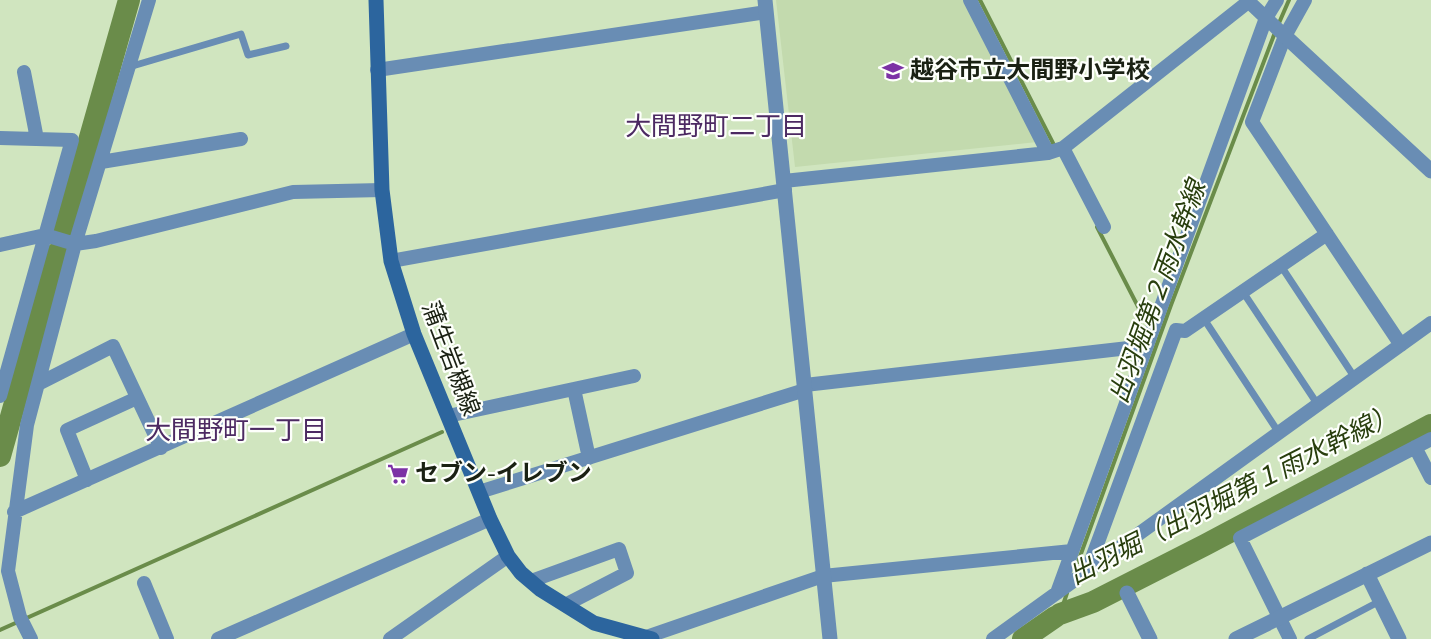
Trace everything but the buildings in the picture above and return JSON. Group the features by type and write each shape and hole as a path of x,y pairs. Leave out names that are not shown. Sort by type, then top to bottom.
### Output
{"main road":[{"name":"蒲生岩槻線","path":"376,0 382,190 391,261 414,334 490,519 508,556 531,581 594,623 649,638"}],"street":[{"path":"31,639 20,617 8,571 27,425 75,244 149,0"},
{"path":"970,0 1048,153"},
{"path":"1057,593 1266,18 1276,0"},
{"path":"1305,0 1285,36 1252,122 1401,345"},
{"path":"391,261 784,185 1048,153 1063,148 1248,1 1431,171"},
{"path":"377,70 765,6 830,639"},
{"path":"24,72 37,139"},
{"path":"0,138 72,140 0,396"},
{"path":"101,162 241,139"},
{"path":"1063,148 1104,227"},
{"path":"0,245 45,235 75,244 96,241 293,192 382,190"},
{"path":"1088,569 1176,330 1185,331 1204,319 1328,234"},
{"path":"993,639 1431,323"},
{"path":"14,512 414,334"},
{"path":"40,383 112,346 160,448"},
{"path":"479,492 805,387 1146,346"},
{"path":"448,416 634,376"},
{"path":"574,389 589,458"},
{"path":"87,480 67,430 137,398"},
{"path":"1290,639 1240,538 1431,439"},
{"path":"1415,447 1431,478"},
{"path":"223,638 490,519"},
{"path":"1236,639 1431,543"},
{"path":"531,581 619,549 627,573 565,605"},
{"path":"649,638 824,576 1072,551"},
{"path":"390,639 508,556"},
{"path":"1367,574 1399,639"},
{"path":"144,583 167,639"},
{"path":"1128,593 1150,639"}],"lane":[{"path":"129,67 241,34 248,55 286,46"},
{"path":"1281,266 1355,378"},
{"path":"1243,292 1318,405"},
{"path":"1204,319 1279,433"},
{"path":"1308,639 1380,601"}],"shaded area":[{"name":"越谷市立大間野小学校","path":"776,0 966,0 1037,142 795,167"}],"waterway":[{"path":"64,229 129,0"},
{"path":"980,0 1056,149"},
{"name":"出羽堀第２雨水幹線","path":"1279,23 1289,0"},
{"name":"出羽堀第２雨水幹線","path":"1078,562 1171,305 1274,35"},
{"path":"1097,227 1147,324 1150,325"},
{"path":"0,456 57,253"},
{"name":"出羽堀（出羽堀第１雨水幹線）","path":"1060,614 1093,602 1205,545 1431,425"},
{"path":"0,630 442,432"},
{"name":"出羽堀第２雨水幹線","path":"1060,614 1067,593"},
{"name":"出羽堀（出羽堀第１雨水幹線）","path":"1023,639 1055,617"}],"place":[{"name":"越谷市立大間野小学校","path":"893,71"},
{"name":"セブン-イレブン","path":"398,474"}],"district":[{"name":"大間野町二丁目","path":"716,127"},
{"name":"大間野町一丁目","path":"236,431"}]}
